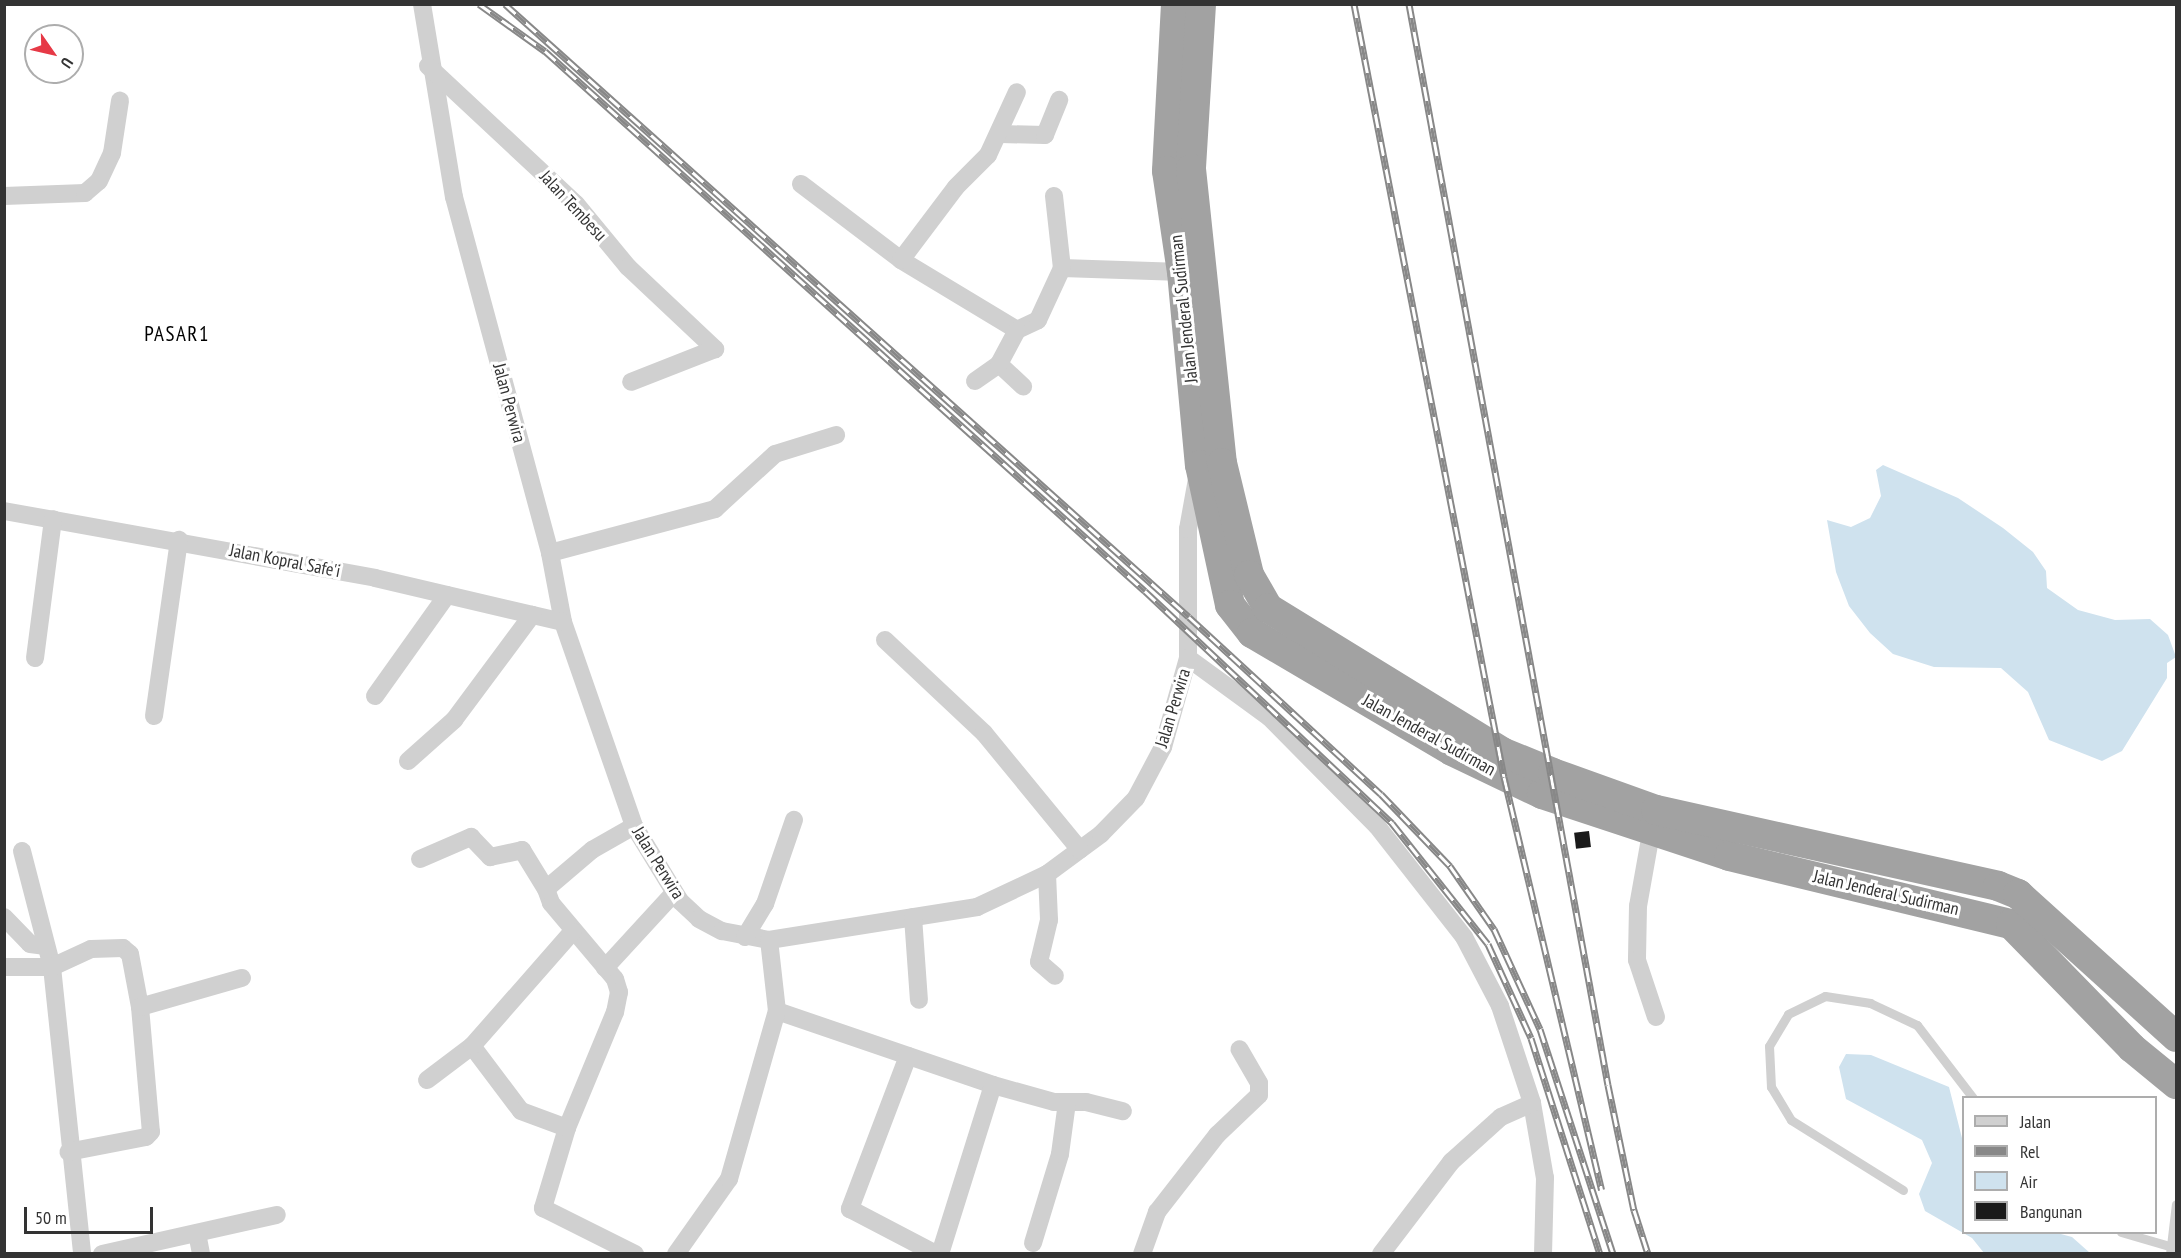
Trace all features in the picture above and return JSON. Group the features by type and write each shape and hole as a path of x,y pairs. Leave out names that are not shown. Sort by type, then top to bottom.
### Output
{"highway":[{"name":"Jalan Jenderal Sudirman","path":"1176,4 1167,171 1230,605 1252,633 1504,777 1653,820 1998,886 2018,894 2176,1037"},
{"name":"Jalan Jenderal Sudirman","path":"1201,4 1191,169 1211,464"},
{"name":"Jalan Jenderal Sudirman","path":"1653,820 1729,856 2011,924 2132,1048 2176,1084"}],"street":[{"name":"Jalan Perwira","path":"422,4 429,66 454,197 550,553 563,622 634,826 675,894 699,919 745,937 769,940 977,907 1047,874 1080,850 1136,798 1163,747 1188,658 1188,530 1211,464"},
{"name":"Jalan Tembesu","path":"429,66 576,204 628,267 715,349 631,382"},
{"path":"901,260 1001,134 1017,92"},
{"path":"1001,134 1045,135 1059,100"},
{"path":"4,196 85,194 99,180 112,153 120,101"},
{"path":"801,184 901,260 1017,330"},
{"path":"975,381 999,364 1017,330 1038,320 1062,268 1054,196"},
{"path":"1062,268 1182,272"},
{"path":"999,364 1023,386"},
{"path":"550,553 715,509 775,454 836,435"},
{"name":"Jalan Kopral Safe'i","path":"4,511 179,540 447,595 563,622"},
{"path":"35,658 53,519"},
{"path":"154,716 179,540"},
{"path":"375,696 447,595"},
{"path":"408,761 454,720 532,615"},
{"path":"885,640 984,732 1080,850"},
{"path":"1188,658 1269,717 1377,826 1431,890 1464,937 1500,1006 1532,1103 1545,1178 1543,1254"},
{"path":"745,937 765,904 794,820"},
{"path":"1653,820 1638,906 1637,960 1656,1017"},
{"path":"546,889 592,850 634,826"},
{"path":"420,859 471,837 490,857 522,850 572,932 618,986 618,1005 567,1128 544,1210 635,1254"},
{"path":"22,851 52,967 68,1152 82,1254"},
{"path":"1047,874 1049,920 1039,962 1055,976"},
{"path":"605,968 675,894"},
{"path":"4,917 30,944 46,946"},
{"path":"913,917 919,1000"},
{"path":"427,1080 472,1046 572,932"},
{"path":"675,1254 729,1179 777,1011 769,940"},
{"path":"4,967 52,967 91,949 123,948 130,954 140,1007 150,1134 68,1152"},
{"path":"140,1007 242,978"},
{"path":"777,1011 993,1085 1067,1102 1123,1111"},
{"path":"472,1046 521,1111 567,1128"},
{"path":"1142,1254 1157,1212 1217,1134 1259,1095 1258,1083 1239,1049"},
{"path":"908,1056 850,1209 938,1254 993,1085"},
{"path":"1033,1243 1060,1154 1067,1102"},
{"path":"1381,1254 1467,1147 1501,1116 1532,1103"},
{"path":"102,1254 277,1215"},
{"path":"197,1233 201,1254"}],"lane":[{"path":"1904,1190 1791,1120 1771,1087 1770,1046 1788,1014 1825,996 1870,1003 1917,1025 1971,1096"},
{"path":"2124,1234 2173,1249 2176,1204"}],"water":[{"path":"1883,465 1958,498 2003,528 2033,552 2046,571 2047,588 2078,610 2115,620 2150,619 2168,635 2176,657 2167,663 2167,678 2122,751 2102,761 2049,740 2028,692 2001,668 1934,667 1893,654 1870,633 1849,606 1836,572 1827,520 1851,527 1870,518 1881,496 1876,470"},
{"path":"1846,1054 1871,1055 1949,1087 1962,1138 1962,1232 1925,1211 1919,1194 1932,1163 1922,1140 1846,1099 1839,1067"},
{"path":"1965,1234 2061,1234 2072,1237 2090,1253 1984,1253 1972,1238"}],"building":[{"path":"1589,831 1591,847 1576,849 1574,833"}],"railway":[{"path":"479,4 545,51 1145,591 1392,823 1488,944 1531,1038 1600,1254"},
{"path":"505,4 1189,617 1381,794 1450,866 1494,929 1540,1029 1613,1254"},
{"path":"1354,4 1504,777 1602,1190"},
{"path":"1409,4 1608,1085 1634,1210 1648,1254"}],"district":[{"name":"PASAR1","path":"177,334"}]}
